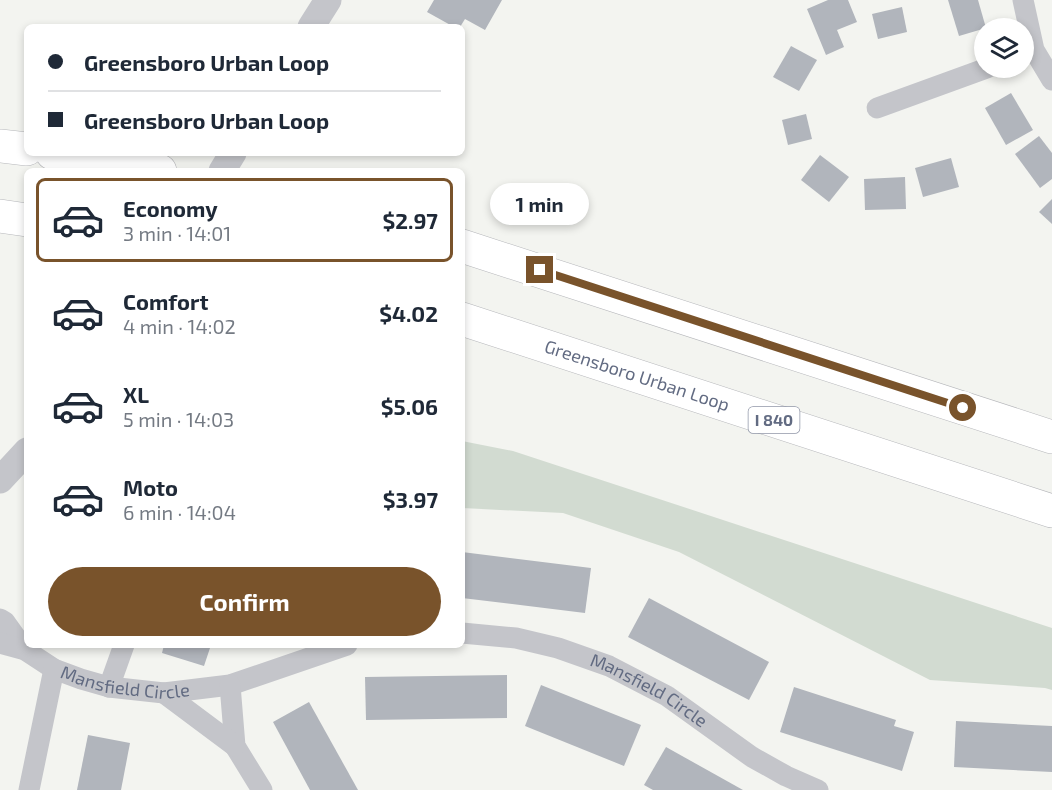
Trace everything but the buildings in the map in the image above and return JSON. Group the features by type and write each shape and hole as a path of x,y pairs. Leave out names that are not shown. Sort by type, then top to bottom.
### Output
{"highway":[{"path":"0,146 24,149"},
{"path":"70,156 142,168"},
{"path":"0,216 24,220"},
{"path":"465,247 1052,437"},
{"name":"Greensboro Urban Loop","path":"465,320 1052,511"}],"street":[{"path":"313,24 328,0"},
{"path":"1023,0 1025,18"},
{"path":"1034,59 1052,80"},
{"path":"878,108 974,73"},
{"path":"0,480 24,454"},
{"name":"Mansfield Circle","path":"0,619 5,622 25,650"},
{"name":"Mansfield Circle","path":"465,633 516,638 558,648 609,666 667,696 752,757 818,790"},
{"name":"Mansfield Circle","path":"0,643 25,650 54,669 109,687 164,693 230,685 338,648"},
{"path":"109,687 123,648"},
{"path":"29,790 54,669"},
{"path":"230,685 235,746"},
{"path":"164,693 235,746 262,790"}],"shaded area":[{"path":"465,442 513,451 1052,628 1052,690 930,680 679,552 563,513 465,508"}],"route":[{"path":"540,270 963,408"}]}
